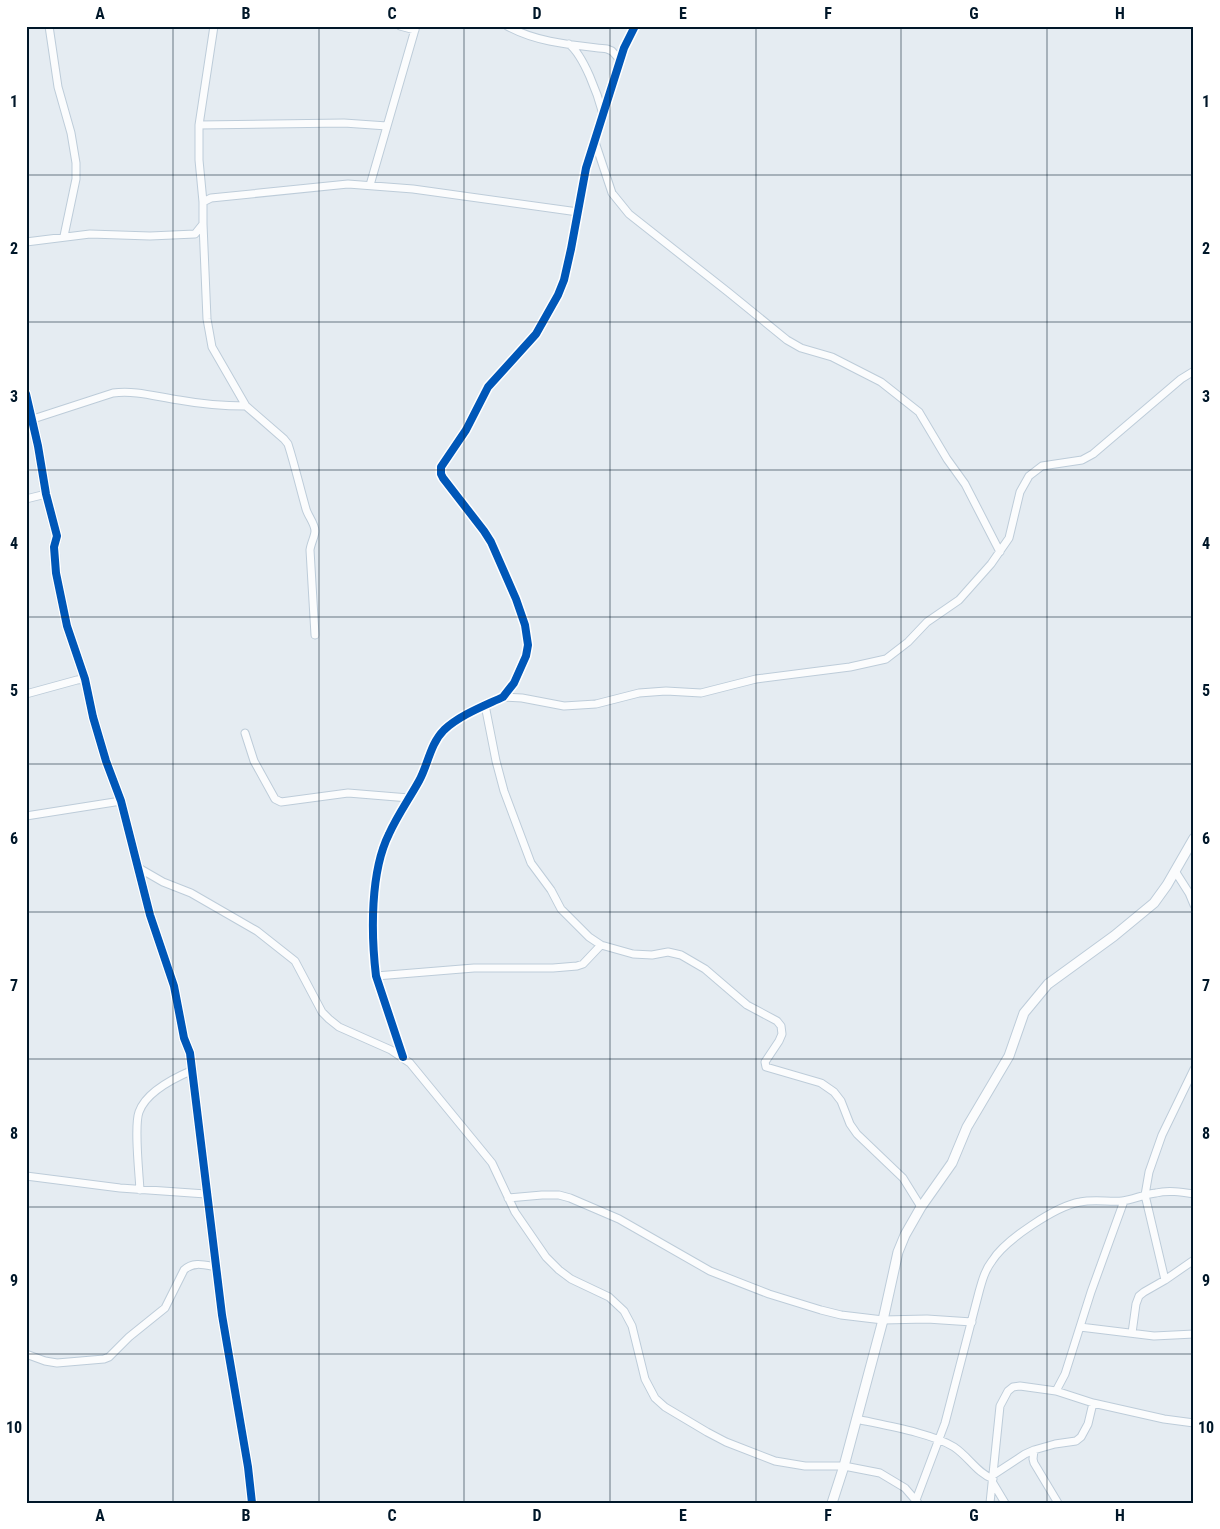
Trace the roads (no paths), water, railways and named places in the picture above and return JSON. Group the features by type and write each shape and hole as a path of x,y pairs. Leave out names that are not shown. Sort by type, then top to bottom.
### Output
{"street":[{"path":"49,26 58,87 71,133 76,163 76,180 64,236"},
{"path":"214,26 199,125 199,160 203,202 209,336 220,362 246,406 288,444 302,488 306,508 315,529 310,550 315,635"},
{"path":"370,185 415,28 400,26"},
{"path":"507,26 537,38 612,51 624,48"},
{"path":"503,697 514,683 526,656 528,646 526,625 491,542 443,478 441,467 466,430 488,387 536,334 553,307 564,280 586,168 624,48 635,26"},
{"path":"569,44 578,53 599,98 604,114"},
{"path":"612,51 620,60"},
{"path":"199,125 344,123 387,126"},
{"path":"595,141 612,193 629,214 787,340 801,348 832,357 881,382 919,412 947,459 965,484 1000,552"},
{"path":"203,202 211,198 239,194 348,184 413,189 578,212"},
{"path":"26,242 90,234 189,235 195,234 203,224"},
{"path":"403,1057 376,976 374,915 376,878 388,835 422,774 432,749 444,730 459,719 503,697 522,698 564,706 596,704 639,693 708,692 756,679 850,667 886,659 908,642 928,622 959,600 1000,552 1009,538 1020,492 1029,476 1042,466 1082,460 1093,454 1181,379 1194,372"},
{"path":"33,419 113,393 124,392 138,392 190,402 246,406"},
{"path":"26,394 33,419 46,494 57,536 54,547 56,574 67,626 85,679 93,717 106,761 121,801 150,916 174,986 184,1038 190,1053 222,1316 248,1467 252,1503"},
{"path":"26,499 46,494"},
{"path":"26,694 85,679"},
{"path":"514,683 522,698"},
{"path":"485,705 500,778 531,863 551,890 561,909 589,937 601,945 633,954 652,955 668,952 681,955 705,969 747,1005 777,1022 781,1026 782,1034 765,1062 766,1067 821,1083 834,1092 841,1101 850,1124 903,1178 921,1207"},
{"path":"245,732 254,762 275,799 281,802 348,793 409,798"},
{"path":"26,816 121,801"},
{"path":"832,1503 844,1466 883,1320 898,1252 905,1235 921,1207 952,1163 967,1127 1008,1056 1024,1013 1048,984 1114,936 1154,903 1194,838"},
{"path":"137,867 163,882 191,893 257,931 295,961 322,1012 329,1019 339,1027 367,1038 403,1057 410,1063 483,1150 497,1171 515,1212 546,1257 571,1279 609,1296 624,1311 632,1326 645,1379 654,1398 665,1407 720,1439 775,1461 805,1466 844,1466 880,1473 905,1488 917,1501 940,1439 955,1389 985,1272 993,1259 1006,1245 1062,1207 1078,1202 1095,1200 1124,1201 1145,1195 1172,1191 1194,1194"},
{"path":"1175,871 1194,905"},
{"path":"376,976 474,968 553,968 577,966 583,964 601,945"},
{"path":"1165,1280 1145,1195 1149,1172 1162,1135 1194,1069"},
{"path":"140,1190 137,1128 139,1112 145,1103 167,1082 192,1070"},
{"path":"26,1176 140,1190 206,1194"},
{"path":"508,1198 542,1195 559,1195 570,1198 619,1219 710,1271 793,1302 841,1316 883,1320 927,1318 972,1322"},
{"path":"1056,1391 1065,1374 1124,1201"},
{"path":"1132,1333 1133,1320 1140,1296 1194,1260"},
{"path":"26,1354 57,1363 109,1357 128,1337 165,1308 184,1270 188,1266 200,1264 216,1267"},
{"path":"1080,1327 1154,1336 1194,1334"},
{"path":"990,1503 1000,1406 1008,1391 1013,1387 1020,1386 1056,1391 1093,1403 1164,1419 1194,1423"},
{"path":"993,1479 1025,1454 1048,1446 1076,1441 1081,1437 1088,1424 1093,1403"},
{"path":"856,1418 940,1439 955,1448 982,1474 993,1479 1005,1503"},
{"path":"1034,1450 1034,1463 1057,1501 1048,1503"}]}
